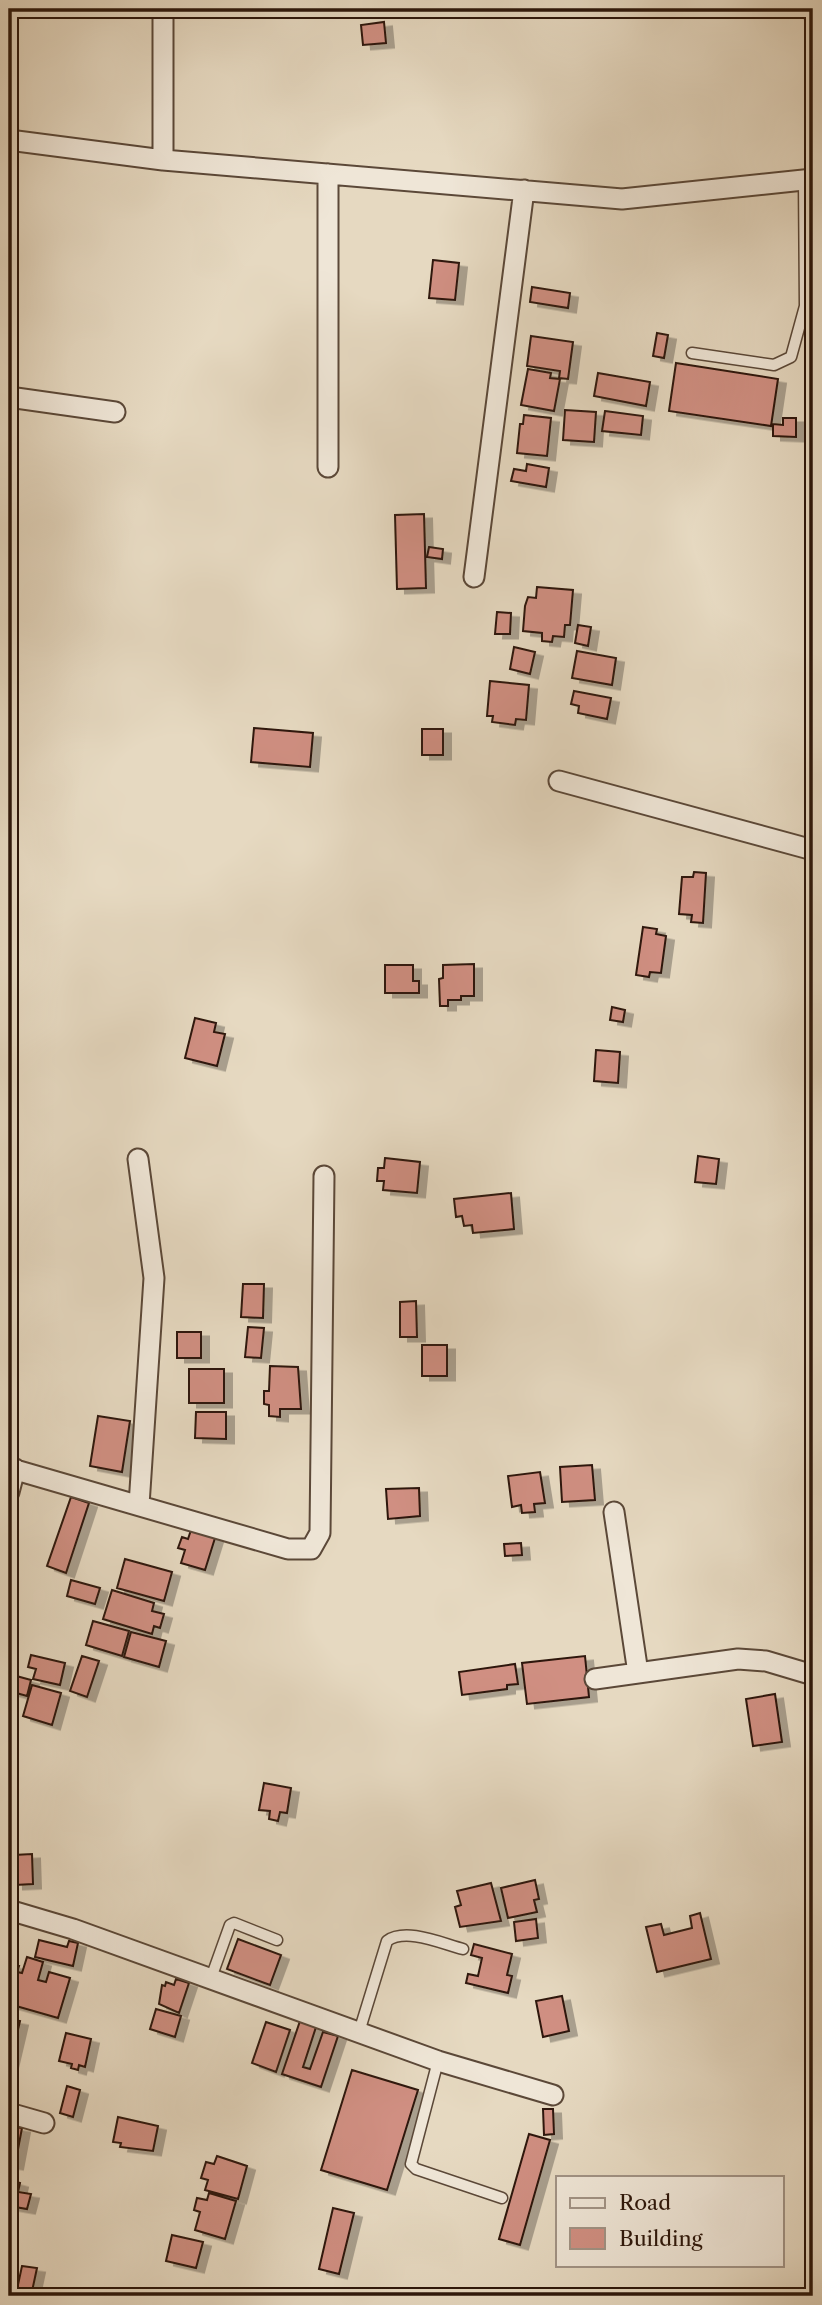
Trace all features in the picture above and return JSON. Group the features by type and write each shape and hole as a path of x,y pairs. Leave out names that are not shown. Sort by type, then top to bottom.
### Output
{"street":[{"path":"163,9 163,160"},
{"path":"9,140 163,160 622,199 808,180"},
{"path":"328,174 328,467"},
{"path":"474,577 524,190"},
{"path":"9,397 115,412"},
{"path":"559,781 811,849"},
{"path":"138,1159 153,1278 139,1506"},
{"path":"9,1492 12,1468 288,1549 311,1549 316,1545 320,1533 324,1176"},
{"path":"614,1512 638,1672"},
{"path":"595,1679 752,1658 813,1675"},
{"path":"9,1910 211,1978 438,2061 553,2095"},
{"path":"9,2113 44,2123"}],"lane":[{"path":"692,353 774,365 791,357 805,306 808,180"},
{"path":"211,1978 230,1925 234,1923 277,1940"},
{"path":"359,2032 387,1941 398,1936 416,1937 463,1949"},
{"path":"438,2061 411,2164 416,2169 502,2198"}],"building":[{"path":"384,22 386,43 363,45 361,25"},
{"path":"433,260 459,263 455,300 429,298"},
{"path":"532,287 570,293 568,308 530,302"},
{"path":"657,333 668,335 664,358 653,356"},
{"path":"531,336 573,342 568,379 559,378 560,371 527,366"},
{"path":"676,363 778,379 771,426 669,411"},
{"path":"528,369 551,373 550,378 560,379 554,411 521,405"},
{"path":"598,373 650,382 646,406 594,396"},
{"path":"565,410 596,412 594,442 563,440"},
{"path":"605,411 643,416 641,435 602,431"},
{"path":"524,415 551,418 547,456 517,453 520,424 523,424"},
{"path":"783,418 796,418 796,437 773,436 773,424 783,425"},
{"path":"527,464 549,468 546,487 511,481 514,469 526,471"},
{"path":"424,514 426,588 397,589 395,515"},
{"path":"429,547 443,549 442,559 427,557"},
{"path":"537,587 573,590 570,625 565,625 564,637 553,636 552,642 542,641 542,633 523,631 525,606 528,597 536,598"},
{"path":"497,612 511,613 510,634 495,634"},
{"path":"578,625 591,627 588,646 575,643"},
{"path":"514,647 535,652 530,674 510,669"},
{"path":"577,651 616,658 612,685 572,678"},
{"path":"490,681 529,685 526,720 516,719 515,725 492,722 493,716 487,716"},
{"path":"574,691 611,698 607,719 578,713 579,706 571,704"},
{"path":"254,728 313,733 310,767 251,762"},
{"path":"422,729 443,729 443,755 422,755"},
{"path":"694,872 706,873 703,923 691,922 692,915 679,914 682,877 693,877"},
{"path":"643,927 657,929 656,934 666,936 661,973 650,972 649,977 636,975"},
{"path":"474,964 474,996 461,996 461,1000 448,1000 448,1006 440,1006 439,979 443,978 443,965"},
{"path":"385,965 413,965 413,981 419,981 419,993 385,993"},
{"path":"612,1007 625,1010 623,1022 610,1020"},
{"path":"195,1018 216,1023 214,1032 225,1034 217,1066 185,1058"},
{"path":"596,1050 620,1052 618,1083 594,1081"},
{"path":"698,1156 719,1159 716,1184 695,1182"},
{"path":"385,1158 420,1162 417,1193 383,1190 384,1181 377,1181 378,1168 384,1168"},
{"path":"511,1193 514,1229 473,1233 472,1225 464,1226 462,1216 456,1217 454,1199"},
{"path":"243,1284 264,1284 263,1318 241,1317"},
{"path":"416,1301 417,1337 400,1337 400,1302"},
{"path":"248,1327 264,1328 261,1358 245,1357"},
{"path":"177,1332 201,1332 201,1358 177,1358"},
{"path":"422,1345 447,1345 447,1376 422,1376"},
{"path":"270,1366 298,1367 301,1409 280,1409 280,1417 269,1416 269,1405 264,1404 264,1391 269,1391"},
{"path":"189,1369 224,1369 224,1403 189,1403"},
{"path":"196,1412 226,1412 226,1439 195,1438"},
{"path":"98,1416 130,1421 122,1472 90,1466"},
{"path":"592,1465 595,1500 562,1502 560,1467"},
{"path":"540,1472 545,1503 534,1504 535,1512 522,1513 521,1505 512,1507 508,1476"},
{"path":"419,1488 420,1516 388,1519 386,1489"},
{"path":"71,1497 89,1503 66,1573 47,1566"},
{"path":"191,1530 215,1538 205,1570 181,1563 185,1550 178,1548 182,1537 188,1539"},
{"path":"521,1543 522,1555 505,1556 504,1544"},
{"path":"125,1559 172,1572 164,1601 117,1588"},
{"path":"71,1580 100,1588 95,1604 67,1596"},
{"path":"112,1590 154,1603 152,1611 164,1614 160,1628 154,1626 152,1634 103,1619"},
{"path":"93,1621 129,1631 122,1656 86,1645"},
{"path":"131,1632 166,1641 159,1667 124,1657"},
{"path":"31,1655 65,1663 60,1685 33,1679 36,1669 28,1667"},
{"path":"82,1656 99,1661 87,1697 70,1691"},
{"path":"585,1656 589,1697 527,1704 522,1663"},
{"path":"515,1664 518,1684 507,1685 507,1689 462,1695 459,1672"},
{"path":"9,1674 31,1680 27,1696 9,1691"},
{"path":"32,1685 61,1693 52,1725 23,1716"},
{"path":"775,1694 782,1742 753,1746 746,1699"},
{"path":"264,1783 291,1788 287,1813 280,1812 278,1821 269,1819 270,1811 259,1810"},
{"path":"32,1854 33,1884 15,1885 14,1855"},
{"path":"535,1880 539,1899 534,1900 537,1912 508,1918 501,1888"},
{"path":"491,1883 501,1921 460,1927 455,1907 461,1905 457,1891"},
{"path":"700,1913 711,1959 657,1972 646,1927 661,1924 664,1935 692,1928 690,1916"},
{"path":"536,1919 538,1938 516,1941 514,1922"},
{"path":"238,1939 281,1955 270,1985 227,1969"},
{"path":"39,1940 67,1947 69,1941 78,1943 73,1966 35,1957"},
{"path":"474,1944 512,1954 507,1975 512,1976 508,1993 466,1983 468,1974 478,1976 482,1958 471,1955"},
{"path":"27,1957 43,1962 38,1980 46,1982 49,1972 70,1978 58,2018 9,2004 9,1964 19,1966 17,1972 22,1973"},
{"path":"176,1979 189,1983 179,2013 159,2004 162,1985 165,1986 166,1982 174,1985"},
{"path":"562,1996 569,2031 543,2037 536,2001"},
{"path":"156,2009 181,2016 175,2037 150,2029"},
{"path":"9,2019 20,2021 9,2068"},
{"path":"300,2021 316,2027 303,2067 310,2069 323,2032 338,2036 321,2087 282,2074"},
{"path":"266,2022 290,2030 276,2072 252,2063"},
{"path":"66,2033 91,2039 85,2067 79,2065 78,2070 71,2068 72,2064 59,2061"},
{"path":"352,2070 418,2090 387,2190 321,2170"},
{"path":"67,2086 80,2090 73,2117 60,2113"},
{"path":"543,2109 553,2109 554,2134 544,2135"},
{"path":"118,2117 158,2126 153,2151 120,2147 121,2143 113,2142"},
{"path":"9,2126 22,2128 15,2165 9,2164"},
{"path":"529,2134 550,2140 520,2245 499,2239"},
{"path":"217,2156 247,2166 238,2199 205,2190 208,2180 201,2178 206,2162 214,2164"},
{"path":"9,2180 20,2183 18,2192 31,2194 27,2209 9,2206"},
{"path":"209,2193 236,2201 225,2239 195,2230 200,2212 194,2210 197,2198 207,2200"},
{"path":"333,2208 354,2213 339,2274 319,2269"},
{"path":"172,2235 203,2242 196,2268 166,2261"},
{"path":"22,2266 37,2268 31,2296 16,2294"}],"waterway":[{"path":"805,9 813,72"},
{"path":"813,1780 813,1902"}]}
